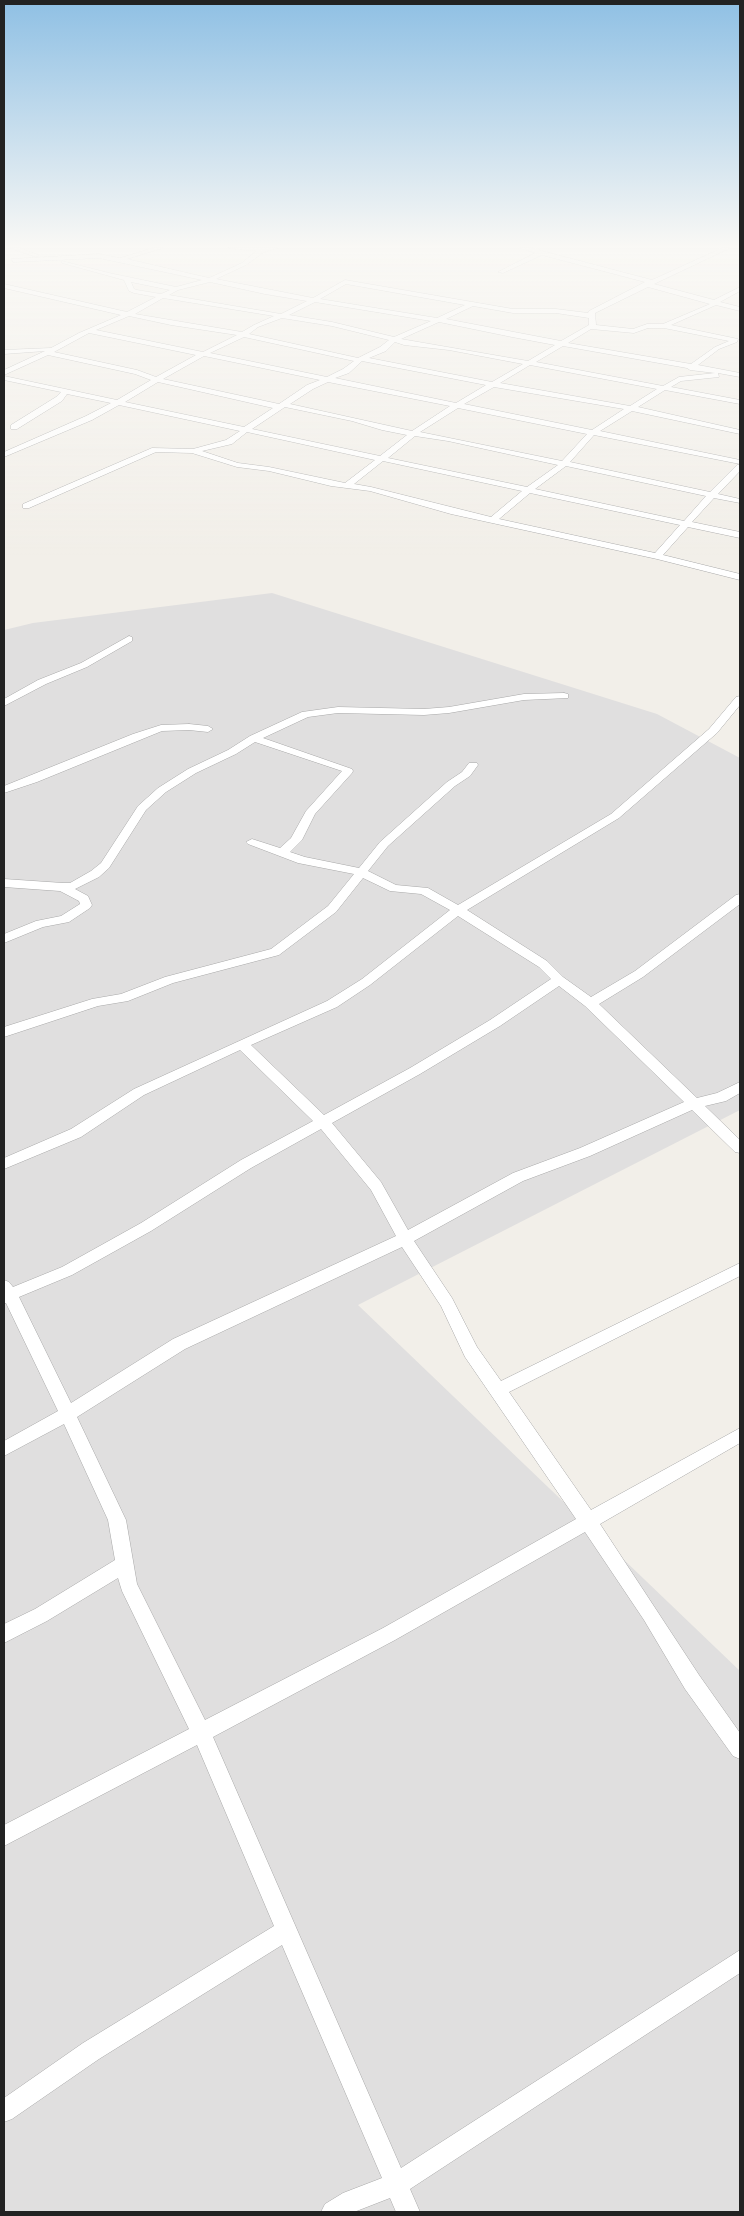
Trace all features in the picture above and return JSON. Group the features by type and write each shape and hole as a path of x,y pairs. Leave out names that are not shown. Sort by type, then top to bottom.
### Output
{"street":[{"path":"4,373 50,351"},
{"path":"190,351 740,462"},
{"path":"4,455 89,418 208,351"},
{"path":"323,351 492,384 631,408 740,432"},
{"path":"193,452 229,442 310,387 346,371 360,359 376,351"},
{"path":"466,351 740,402"},
{"path":"347,486 427,423 550,351"},
{"path":"606,351 738,375"},
{"path":"493,520 563,465 592,433 679,379 692,366 712,351"},
{"path":"47,353 137,372 158,380 354,419 382,428 448,439 563,465 740,501"},
{"path":"679,379 738,375"},
{"path":"4,378 684,525 740,535"},
{"path":"14,427 59,399 64,392"},
{"path":"382,428 427,423"},
{"path":"26,506 155,450 193,452 237,465 371,489 493,520 656,556 740,577"},
{"path":"656,556 740,467"},
{"path":"4,703 42,682 84,665 129,639"},
{"path":"4,883 73,886 105,865 142,808 162,790 192,771 232,752 254,738 306,714 338,710 424,712 449,710 524,697 564,696"},
{"path":"4,1164 76,1133 139,1092 332,1004 366,982 458,910 615,816 712,731 740,698"},
{"path":"4,790 161,728 189,726 208,729"},
{"path":"254,738 348,771 310,813 296,840 282,853"},
{"path":"4,1032 97,1002 124,998 169,980 275,952 332,909 384,844 474,765"},
{"path":"252,842 302,860 360,872 394,888 424,891 458,910 542,964 559,980 590,1003 740,1148"},
{"path":"4,939 40,924 65,919 86,905 84,899 63,887"},
{"path":"590,1003 639,974 740,898"},
{"path":"408,2212 201,1732 128,1584 117,1520 68,1414 6,1292 40,1284 75,1267 146,1227 246,1164 495,1023 559,980"},
{"path":"242,1044 323,1122 376,1186 405,1240 447,1302 471,1352 588,1521 692,1682 740,1749"},
{"path":"4,1449 68,1414 179,1344 405,1240 518,1177 585,1152 693,1104 720,1097 740,1087"},
{"path":"498,1390 740,1269"},
{"path":"4,1836 388,1634 740,1435"},
{"path":"4,1634 41,1615 124,1564"},
{"path":"4,2111 90,2051 287,1930"},
{"path":"333,2212 351,2201 396,2184 740,1960"}],"shaded area":[{"path":"272,593 657,714 740,758 740,1110 358,1305 740,1671 740,2212 4,2212 4,630 33,623"}]}
